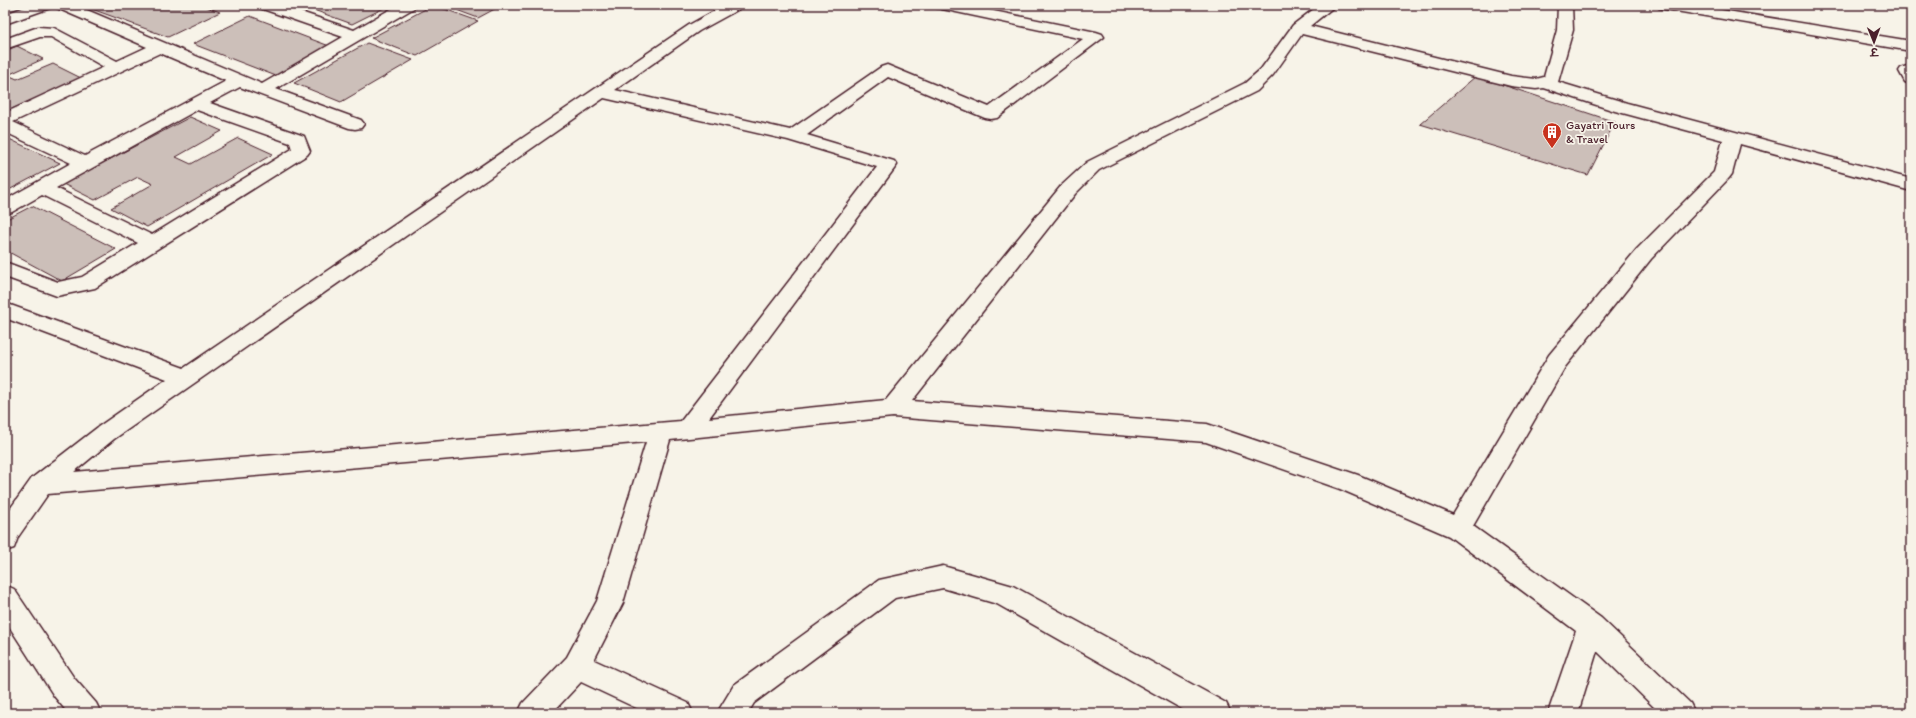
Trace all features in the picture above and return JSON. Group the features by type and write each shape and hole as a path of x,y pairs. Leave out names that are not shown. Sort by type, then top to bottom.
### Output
{"street":[{"path":"5,20 45,5"},
{"path":"62,5 239,81 354,124"},
{"path":"265,5 356,36"},
{"path":"263,90 410,5"},
{"path":"5,540 6,534 41,485 106,433 694,28 736,5"},
{"path":"793,136 887,70 991,114 1096,37 942,5"},
{"path":"893,408 1068,190 1093,166 1227,101 1251,87 1267,72 1298,28 1329,5"},
{"path":"1545,83 1550,80 1565,30 1565,5"},
{"path":"1664,5 1911,46"},
{"path":"1298,28 1511,81 1545,83 1621,107 1911,185"},
{"path":"5,44 38,32 54,33 117,67"},
{"path":"5,119 160,47"},
{"path":"5,208 239,81"},
{"path":"601,92 793,136 888,165 688,429"},
{"path":"5,269 57,289 88,283 301,151 298,140 197,104"},
{"path":"5,125 85,164"},
{"path":"1458,529 1557,361 1644,254 1723,174 1733,137"},
{"path":"42,188 153,243"},
{"path":"5,310 187,378"},
{"path":"41,485 661,432 893,408 1207,433 1349,482 1458,529 1591,627 1680,713"},
{"path":"533,713 577,666 610,603 661,432"},
{"path":"732,713 744,694 888,588 943,577 1004,594 1216,713"},
{"path":"5,597 64,687 86,713"},
{"path":"1563,713 1591,627"},
{"path":"577,666 678,713"}],"building":[{"path":"100,5 201,5 220,12 168,37 92,9"},
{"path":"300,5 390,5 352,24"},
{"path":"433,5 478,21 417,56 371,38"},
{"path":"443,5 502,5 478,18"},
{"path":"250,16 332,47 276,76 193,44"},
{"path":"367,43 413,60 341,102 294,83"},
{"path":"17,46 43,59 8,75 17,79 53,64 81,78 5,112 5,51"},
{"name":"Gayatri Tours & Travel","path":"1476,76 1615,122 1588,175 1420,124"},
{"path":"190,117 222,131 176,157 191,164 238,138 273,154 147,227 111,208 153,184 138,177 95,200 63,184"},
{"path":"5,137 60,163 5,192"},
{"path":"32,206 116,249 62,281 5,250 5,220"}],"place":[{"name":"Gayatri Tours & Travel","path":"1552,149"}]}
